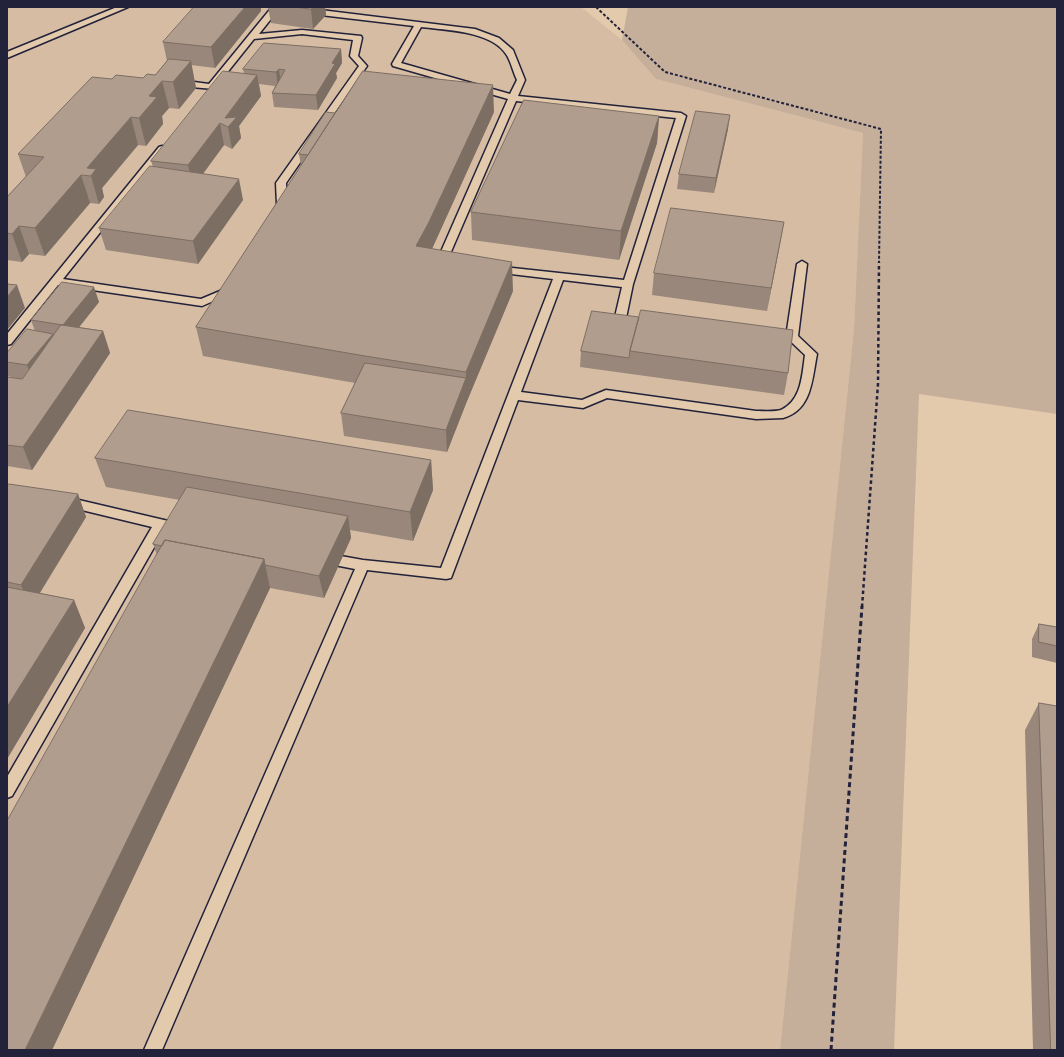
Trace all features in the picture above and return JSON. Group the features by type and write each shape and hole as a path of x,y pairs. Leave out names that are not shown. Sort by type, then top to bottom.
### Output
{"lane":[{"path":"7,55 124,7"},
{"path":"170,82 209,90 276,7 472,31 496,40 510,52 521,80 441,263 457,265"},
{"path":"420,24 396,64 513,98 681,116 628,284 620,321 643,324"},
{"path":"251,37 302,32 358,38 354,56 363,66 281,183 282,205 274,217"},
{"path":"7,341 167,142"},
{"path":"513,395 583,404 606,394 756,415 782,414 800,402 805,388 811,354 792,337 802,264"},
{"path":"488,268 628,284"},
{"path":"315,556 363,566 446,574 559,276"},
{"path":"56,281 202,303 232,289 236,282"},
{"path":"50,498 160,525 191,531"},
{"path":"7,791 160,525"},
{"path":"153,1050 363,566"}],"path":[{"path":"596,7 665,72 881,129 878,384 831,1050"}],"shaded area":[{"path":"7,7 581,7 622,40 656,79 863,133 854,328 780,1050 7,1050"},
{"path":"628,7 1057,7 1057,414 919,394 894,1050 780,1050 854,328 863,133 656,79 622,40"}],"building":[{"path":"194,7 245,7 211,47 163,42"},
{"path":"296,7 313,7 311,9"},
{"path":"264,43 341,49 332,63 335,64 316,95 272,93 285,70 279,69 276,72 243,69"},
{"path":"169,59 191,61 173,82 162,81 149,96 157,97 139,118 131,117 87,168 96,169 91,176 81,175 35,228 19,226 12,234 7,233 7,197 44,157 18,154 92,77 112,79 116,75 143,78 147,74 155,75"},
{"path":"223,71 257,75 225,118 237,117 228,127 220,123 188,165 151,161"},
{"path":"363,71 493,85 429,222 416,246 512,262 466,372 196,327"},
{"path":"524,100 659,116 621,231 471,212"},
{"path":"696,111 730,115 716,178 679,174"},
{"path":"326,112 335,113 308,155 299,154"},
{"path":"150,166 239,179 193,241 99,228"},
{"path":"671,208 784,222 771,288 654,273"},
{"path":"62,282 94,287 63,325 31,320"},
{"path":"7,284 17,285 7,297"},
{"path":"641,310 793,330 788,373 630,351"},
{"path":"592,311 639,317 629,358 581,351"},
{"path":"61,325 103,331 23,447 7,445 7,377 22,379"},
{"path":"27,329 53,334 27,365 7,362 7,353"},
{"path":"365,363 466,378 446,430 341,413"},
{"path":"128,410 431,460 410,512 95,458"},
{"path":"9,484 78,494 21,585 7,582 7,486"},
{"path":"187,487 348,516 319,576 265,565 264,559 165,540 162,546 153,544"},
{"path":"165,540 264,559 25,1050 7,1050 7,821"},
{"path":"7,587 74,600 7,707"},
{"path":"1039,624 1057,627 1057,646 1039,642"},
{"path":"1039,703 1057,706 1057,1050 1051,1050"}]}
